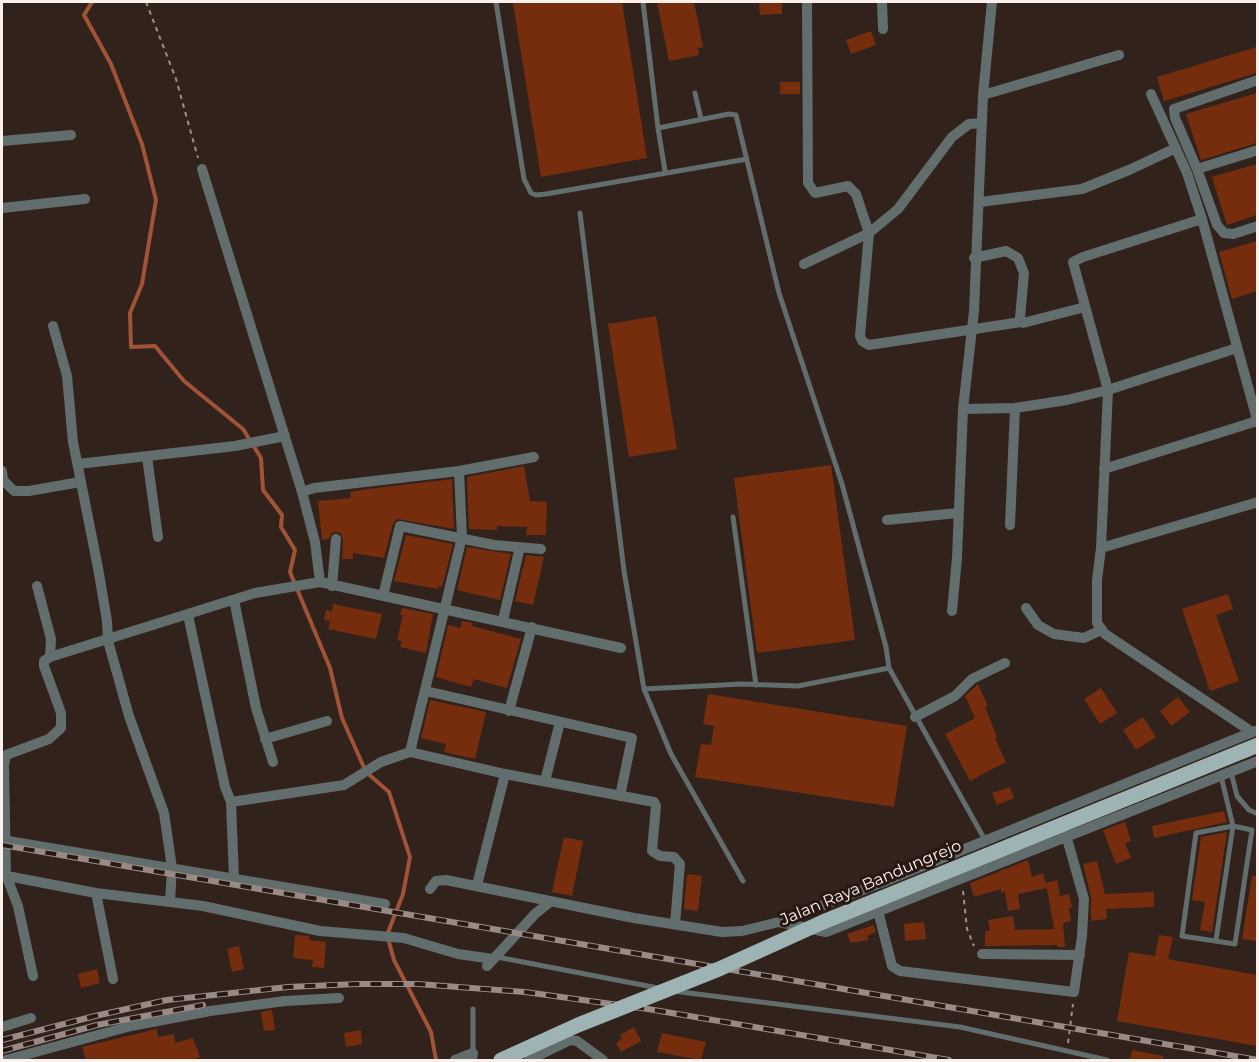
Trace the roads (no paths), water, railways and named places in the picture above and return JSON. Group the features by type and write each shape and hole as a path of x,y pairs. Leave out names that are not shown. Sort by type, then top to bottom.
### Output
{"main road":[{"name":"Jalan Raya Bandungrejo","path":"501,1060 578,1025 719,969 1256,736"}],"street":[{"path":"807,2 808,183 815,193 848,186 853,188 869,233 860,336 864,343 869,345 1021,322 1028,323 1085,307"},
{"path":"882,2 883,29"},
{"path":"952,611 963,409 972,330 974,258 980,202 983,95 992,2"},
{"path":"983,95 1119,55"},
{"path":"1257,80 1174,109 1175,118 1197,169 1217,225 1224,233 1233,234 1257,226"},
{"path":"1104,469 1257,422 1202,219 1176,148 1151,94"},
{"path":"804,264 869,233 897,209 952,137 969,124 982,123"},
{"path":"2,141 71,135"},
{"path":"980,202 1082,189 1129,171 1176,148"},
{"path":"1197,169 1257,150"},
{"path":"202,169 302,492 315,542 320,582"},
{"path":"2,208 85,200"},
{"path":"1202,219 1078,259 1073,268 1108,390 1101,548 1097,580 1097,623 1101,630 1256,736"},
{"path":"974,258 1006,251 1018,258 1025,279 1021,322"},
{"path":"53,326 68,376 73,442 98,568 108,641 129,716 161,801 172,868 170,902"},
{"path":"963,409 1015,408 1108,390 1237,348"},
{"path":"1010,525 1015,408"},
{"path":"78,464 235,446 285,436"},
{"path":"147,457 158,537"},
{"path":"302,492 314,488 459,471 534,457"},
{"path":"2,471 3,480 14,491 29,491 80,482"},
{"path":"410,752 462,537 459,471"},
{"path":"1101,548 1257,502"},
{"path":"886,520 958,513"},
{"path":"383,596 400,526 520,548 540,549"},
{"path":"332,586 336,539"},
{"path":"503,620 520,548"},
{"path":"33,976 18,906 4,875 4,758 13,752 50,739 62,724 55,693 44,666 44,662 50,657 73,648 108,641 128,631 234,600 286,586 304,586 320,582 503,620 621,648"},
{"path":"37,586 51,639 50,657"},
{"path":"234,600 265,739 273,762"},
{"path":"1026,608 1038,625 1054,634 1084,638 1101,630"},
{"path":"188,615 225,787 231,802 234,879"},
{"path":"509,711 532,627"},
{"path":"915,717 955,696 972,679 1005,663"},
{"path":"426,691 632,738 620,796"},
{"path":"265,739 327,721"},
{"path":"546,781 560,722"},
{"path":"430,889 434,882 441,879 722,933 779,922 1256,736"},
{"path":"231,802 344,785 381,762 410,752 505,774 656,804 652,850 660,856 674,857 680,864 675,924"},
{"path":"779,922 826,932 962,876 1257,761"},
{"path":"477,885 505,774"},
{"path":"878,911 892,966 900,971 1074,992 1080,955 1084,899 1066,835"},
{"path":"3,840 385,904"},
{"path":"4,875 96,893 170,902 320,931 404,938 458,954 492,961 535,914 551,901"},
{"path":"96,893 113,979"},
{"path":"982,954 1080,955"},
{"path":"6,1060 109,1032 210,1011 285,1001 339,998"},
{"path":"2,1027 31,1018"},
{"path":"529,1060 570,1040 577,1041 603,1060"},
{"path":"455,1060 473,1057"}],"lane":[{"path":"496,2 527,189 536,195 665,171 747,159"},
{"path":"643,2 665,171"},
{"path":"695,93 701,119"},
{"path":"658,128 734,114 739,122 779,293 842,484 886,647 889,668 915,717 966,802 985,840"},
{"path":"580,213 624,571 644,689 671,754 743,882"},
{"path":"732,518 756,685"},
{"path":"644,689 756,685 798,686 889,668"},
{"path":"1226,772 1237,796 1249,810 1257,814"},
{"path":"1216,940 1233,826 1226,772"},
{"path":"1233,826 1252,830 1235,944 1216,940 1182,936 1196,833 1233,826"},
{"path":"492,961 688,994 960,1027 1107,1060"},
{"path":"473,1010 473,1057"}],"waterway":[{"path":"92,2 84,15 111,64 142,144 156,200 142,284 130,313 131,347 155,346 184,381 243,429 261,458 263,490 282,515 281,527 295,550 290,572 330,668 342,718 366,772 389,792 410,857 403,894 387,935 394,960 431,1032 436,1060"}],"railway":[{"path":"2,845 1258,1060"},
{"path":"2,1040 167,1000 288,987 418,984 525,992 648,1009 949,1060"},
{"path":"2,1051 97,1025 203,1005"}]}
